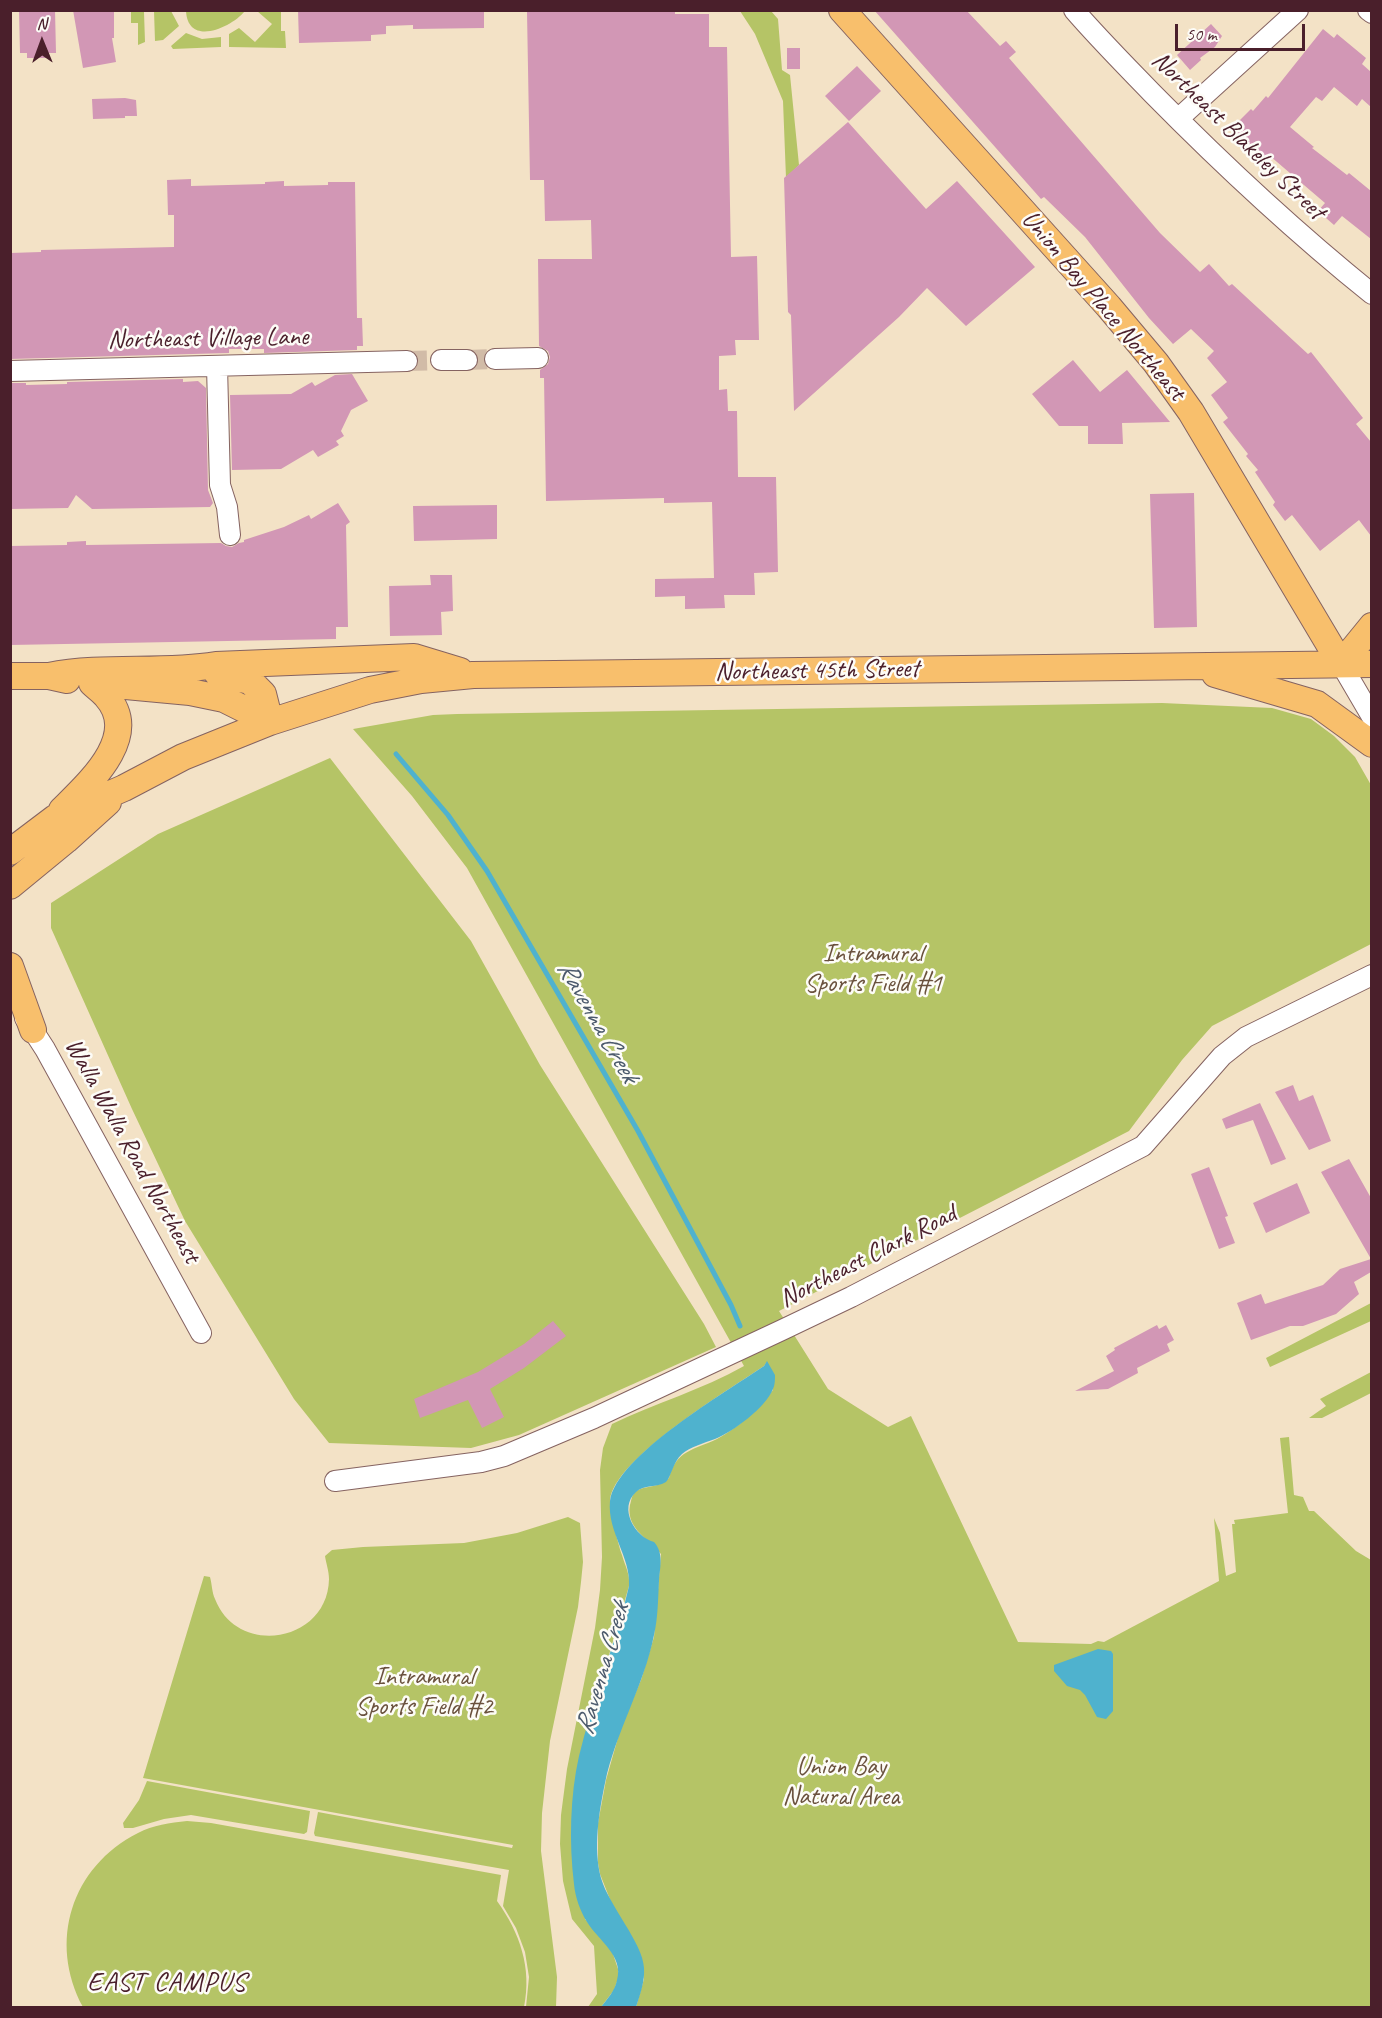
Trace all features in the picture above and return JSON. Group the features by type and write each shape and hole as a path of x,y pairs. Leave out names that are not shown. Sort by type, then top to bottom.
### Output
{"main road":[{"name":"Union Bay Place Northeast","path":"842,10 1150,356 1191,412 1341,664"},
{"path":"1341,664 1371,626"},
{"path":"49,676 72,682 92,683 190,680 216,665 414,657 473,675"},
{"name":"Northeast 45th Street","path":"124,788 183,757 270,722 370,690 421,680 473,675 1371,664"},
{"path":"1186,666 1317,704 1371,744"},
{"path":"10,676 49,676 73,671 190,680 270,722"},
{"path":"10,852 55,818 102,767 116,741 118,723 115,711 107,696 92,683"},
{"path":"55,818 124,788"},
{"path":"11,887 124,788"},
{"path":"10,966 33,1030"}],"street":[{"name":"Northeast Blakeley Street","path":"1074,10 1178,119 1274,211 1371,294"},
{"path":"1178,119 1299,10"},
{"path":"495,359 538,358"},
{"path":"441,360 467,360"},
{"name":"Northeast Village Lane","path":"10,371 407,361"},
{"path":"217,366 220,485 227,507 230,536"},
{"path":"1341,664 1371,717"},
{"name":"Northeast Clark Road","path":"335,1481 481,1462 504,1456 594,1418 782,1330 1143,1146 1222,1056 1246,1037 1371,975"},
{"name":"Walla Walla Road Northeast","path":"10,1000 51,1059 201,1333"}],"green space":[{"path":"186,10 245,11 221,28 202,31 194,29 189,22"},
{"path":"131,11 144,12 145,42 138,45 138,23 131,23"},
{"path":"154,11 171,11 179,26 163,40 155,41"},
{"path":"257,11 281,11 281,31 285,31 286,48 229,47 229,34 239,28 255,42 272,24"},
{"path":"740,11 771,11 778,19 782,70 790,75 799,165 786,178 783,101 755,34"},
{"path":"186,33 202,39 221,37 221,47 173,49 171,46"},
{"path":"1162,703 1272,708 1311,719 1334,736 1355,757 1371,785 1371,944 1212,1026 1182,1060 1129,1131 779,1311 828,1389 888,1427 911,1416 1018,1642 1091,1644 1098,1641 1104,1642 1219,1581 1214,1518 1220,1533 1226,1576 1236,1572 1232,1524 1235,1524 1234,1520 1288,1513 1280,1438 1289,1437 1294,1495 1303,1497 1309,1511 1314,1511 1356,1551 1371,1560 1371,2007 636,2007 644,1979 635,1943 613,1907 598,1863 598,1823 606,1780 621,1727 641,1680 654,1637 661,1554 633,1525 629,1510 633,1494 643,1488 658,1485 669,1478 681,1456 725,1434 761,1404 773,1390 767,1362 651,1446 630,1466 616,1484 610,1501 616,1536 628,1573 629,1586 579,1758 585,1919 612,1951 618,1969 618,1979 614,1990 601,2007 588,2007 597,1994 594,1946 572,1919 563,1881 560,1844 567,1769 595,1628 600,1590 602,1557 600,1470 603,1448 612,1424 744,1366 467,868 412,796 353,729 433,715 457,714"},
{"path":"330,758 471,941 540,1065 704,1324 716,1347 519,1435 471,1448 329,1443 294,1399 185,1221 51,928 51,903 158,834"},
{"path":"1371,1303 1371,1321 1270,1367 1266,1358"},
{"path":"1371,1372 1371,1393 1322,1418 1309,1418 1326,1406 1320,1399"},
{"name":"Intramural Sports Field #2","path":"568,1517 580,1523 583,1562 578,1607 550,1741 542,1813 541,1851 557,1977 556,2007 526,2007 529,1977 525,1952 516,1928 503,1906 509,1870 315,1836 314,1833 318,1812 512,1848 513,1845 143,1778 204,1576 210,1577 214,1597 226,1618 242,1630 261,1635 280,1635 299,1629 314,1617 325,1600 329,1573 325,1556 332,1550 464,1543 517,1533"},
{"path":"147,1781 310,1811 307,1832 304,1834 191,1815 124,1828 123,1823 139,1800"},
{"path":"187,1821 211,1823 501,1875 497,1901 518,1938 522,1951 526,1978 524,2007 83,2007 73,1982 67,1957 67,1932 72,1908 82,1886 96,1865 115,1848 138,1833 156,1826"}],"water":[{"name":"Ravenna Creek","path":"767,1361 775,1375 775,1382 764,1403 731,1431 685,1452 676,1461 666,1482 639,1490 631,1499 629,1506 629,1514 635,1528 654,1542 659,1551 657,1615 644,1672 616,1745 605,1783 599,1818 597,1855 605,1889 638,1947 644,1973 636,2007 601,2007 611,1995 617,1980 617,1963 609,1949 587,1922 577,1898 572,1868 571,1820 579,1756 629,1586 629,1575 612,1523 610,1501 617,1483 651,1445 700,1408 764,1366"},
{"path":"1098,1649 1111,1651 1113,1654 1113,1711 1106,1719 1097,1717 1085,1695 1080,1690 1067,1686 1054,1671 1054,1665"}],"building":[{"path":"19,10 55,10 56,53 49,53 49,58 27,58 27,53 20,53"},
{"path":"73,10 114,10 114,38 112,38 116,62 83,68"},
{"path":"298,10 484,10 484,28 413,29 413,25 386,26 386,34 371,35 371,41 299,43"},
{"path":"538,10 675,10 675,14 709,14 709,47 727,47 731,257 757,256 759,340 735,340 736,355 719,356 719,390 727,389 728,411 737,411 738,477 776,477 778,572 754,573 755,595 724,595 725,608 685,609 685,596 655,597 655,579 714,578 712,502 664,503 664,498 546,501 544,378 540,378 540,370 548,364 550,357 548,351 539,346 538,259 592,259 591,220 545,221 544,180 530,180 527,12"},
{"path":"874,10 966,10 1000,46 1006,41 1016,52 1009,58 1160,233 1200,272 1209,264 1229,286 1232,284 1308,354 1311,352 1363,418 1356,424 1371,442 1371,536 1359,520 1320,551 1292,515 1285,521 1273,505 1275,502 1255,472 1258,470 1246,456 1248,454 1223,422 1228,418 1211,395 1227,382 1207,358 1214,351 1191,329 1173,344 1149,318 1085,237 1044,197 1041,199"},
{"path":"1211,24 1222,36 1215,47 1200,58 1201,60 1190,70 1177,55"},
{"path":"1323,29 1334,38 1337,34 1366,58 1362,64 1371,72 1371,107 1362,99 1357,106 1334,87 1322,101 1316,97 1290,127 1314,147 1312,148 1371,191 1371,239 1342,216 1334,225 1318,211 1325,203 1270,156 1264,161 1231,129 1251,109 1253,111 1266,96 1268,98"},
{"path":"787,48 800,48 800,69 787,69"},
{"path":"857,66 881,91 849,121 825,96"},
{"path":"92,99 136,100 137,116 93,119"},
{"path":"848,122 926,209 957,181 1035,267 966,326 927,288 899,317 794,411 784,178"},
{"path":"191,179 191,186 265,184 265,182 284,181 284,186 355,182 357,318 362,318 363,346 357,346 357,350 264,353 264,349 229,349 229,353 10,359 10,253 41,252 41,250 174,247 174,215 168,215 167,180"},
{"path":"1073,360 1100,392 1127,370 1170,422 1122,423 1123,444 1088,444 1088,426 1059,426 1032,394"},
{"path":"352,374 368,401 351,410 341,431 344,436 336,441 339,445 318,457 313,450 281,469 232,470 230,395 291,394 312,382 315,386 335,375"},
{"path":"183,379 183,382 198,381 206,388 208,490 213,503 210,507 92,509 76,495 68,508 10,509 10,383 26,383 26,385"},
{"path":"1194,493 1197,627 1154,628 1150,494"},
{"path":"338,503 350,522 346,525 348,627 336,627 336,639 10,645 10,546 67,545 67,542 86,541 86,545 221,543 232,547 244,540 284,527 309,515 311,519"},
{"path":"497,505 497,539 414,541 413,506"},
{"path":"430,575 452,575 453,611 441,612 442,635 390,636 389,586 431,585"},
{"path":"1293,1085 1299,1101 1313,1095 1331,1141 1309,1150 1275,1092"},
{"path":"1260,1103 1286,1159 1271,1165 1253,1120 1226,1129 1222,1119"},
{"path":"1349,1159 1371,1198 1371,1259 1321,1172"},
{"path":"1209,1167 1228,1216 1225,1217 1235,1243 1219,1249 1191,1174"},
{"path":"1297,1183 1310,1213 1266,1233 1253,1203"},
{"path":"1371,1259 1371,1272 1354,1282 1359,1294 1336,1314 1303,1326 1290,1326 1251,1340 1237,1303 1261,1294 1265,1304 1323,1285 1340,1269"},
{"path":"553,1321 566,1336 524,1368 490,1389 504,1417 482,1428 468,1400 420,1418 414,1399 478,1372 524,1344"},
{"path":"1157,1325 1159,1329 1166,1325 1174,1340 1167,1344 1170,1351 1137,1368 1138,1373 1108,1389 1075,1391 1114,1371 1106,1356 1115,1350 1114,1348"}],"waterway":[{"name":"Ravenna Creek","path":"396,754 448,815 487,871 638,1131 740,1326"}],"tunnel":[{"path":"467,360 495,359"},
{"path":"407,361 441,360"}],"district":[{"name":"EAST CAMPUS","path":"167,1983"}],"park label":[{"name":"Intramural Sports Field #1","path":"873,969"},
{"name":"Union Bay Natural Area","path":"841,1782"}]}
